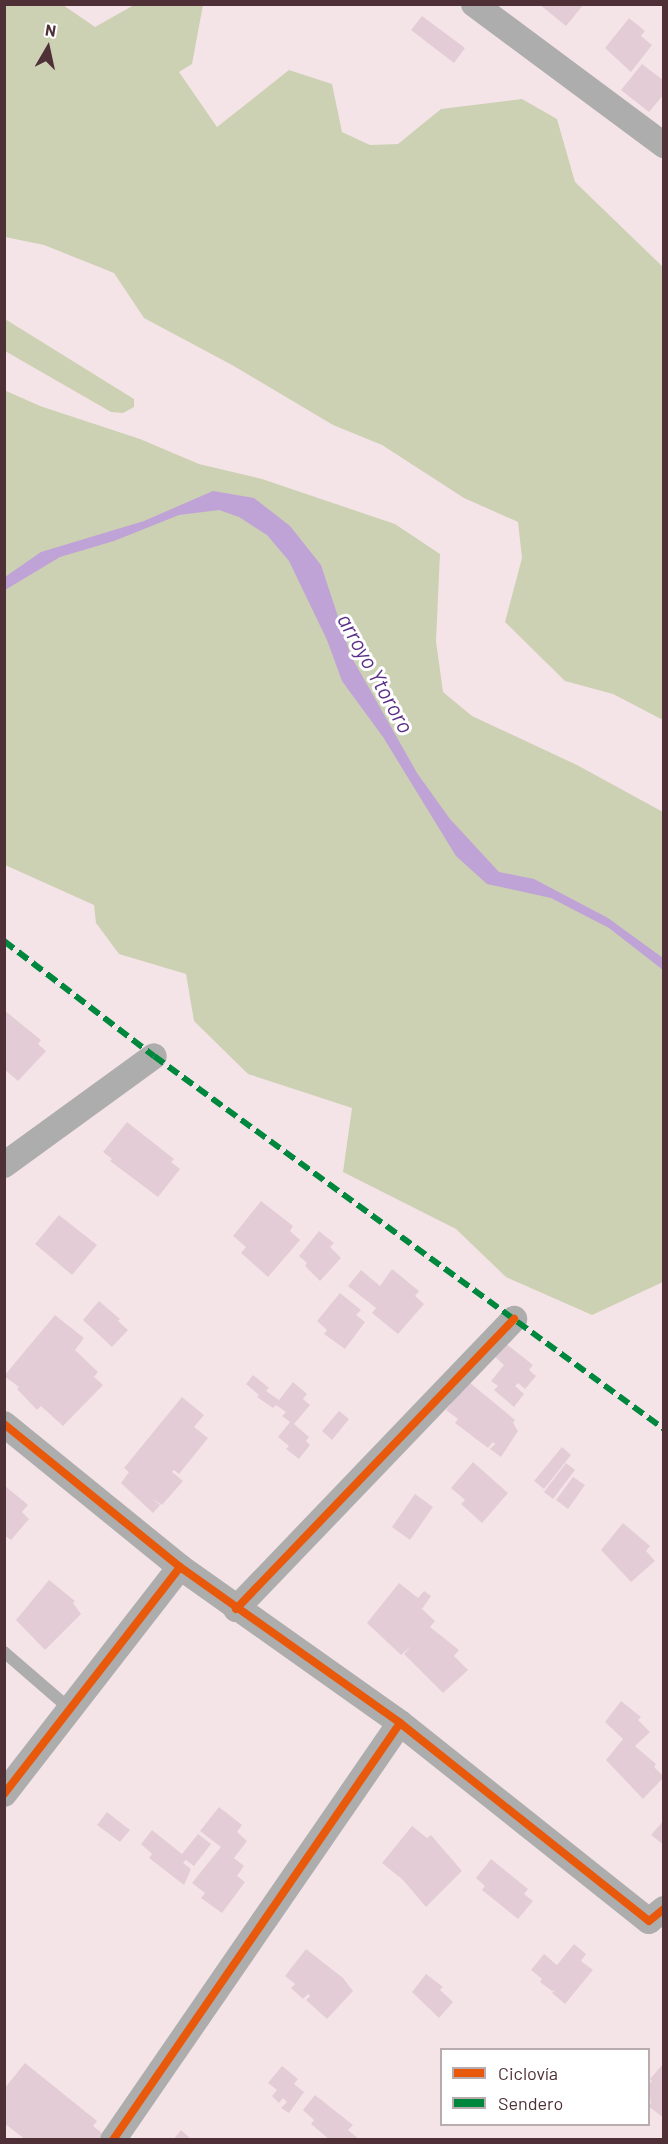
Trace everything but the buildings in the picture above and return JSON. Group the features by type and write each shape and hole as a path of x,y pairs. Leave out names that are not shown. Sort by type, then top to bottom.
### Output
{"street":[{"path":"474,4 663,145"},
{"path":"4,1165 154,1056"},
{"path":"237,1609 514,1319"},
{"path":"4,1424 180,1567 400,1724 649,1921 663,1909"},
{"path":"4,1794 180,1567"},
{"path":"113,2139 400,1724"}],"lane":[{"path":"4,1652 70,1709"}],"green space":[{"path":"4,5 63,5 95,27 134,5 203,5 192,64 179,72 217,127 289,70 332,84 342,132 370,145 398,144 441,109 522,99 557,119 575,182 663,267 663,720 613,694 565,681 505,622 522,558 518,522 464,498 382,445 333,425 232,365 144,318 114,273 44,245 5,237"},
{"path":"5,319 134,399 134,407 123,413 111,412 5,351"},
{"path":"4,390 40,406 140,439 199,464 262,479 395,524 440,554 436,641 443,692 472,716 577,765 663,812 663,1282 592,1315 506,1277 456,1229 343,1172 352,1108 248,1074 194,1021 186,974 119,954 96,923 94,905 5,865"}],"shaded area":[{"path":"213,491 254,498 290,526 321,565 351,656 417,773 450,819 499,872 534,879 608,918 663,958 663,970 609,928 551,898 487,884 456,856 383,737 342,681 327,640 289,561 267,535 239,517 219,510 179,515 114,541 60,557 5,590 5,577 41,552 144,521"}],"marked path":[{"path":"4,941 154,1056 664,1429"}],"cycle path":[{"path":"236,1609 514,1319"},
{"path":"4,1424 180,1567 400,1723 649,1921 664,1909"},
{"path":"4,1794 180,1567"},
{"path":"113,2140 400,1723"}],"water label":[{"name":"arroyo Ytororo","path":"376,673"}]}
